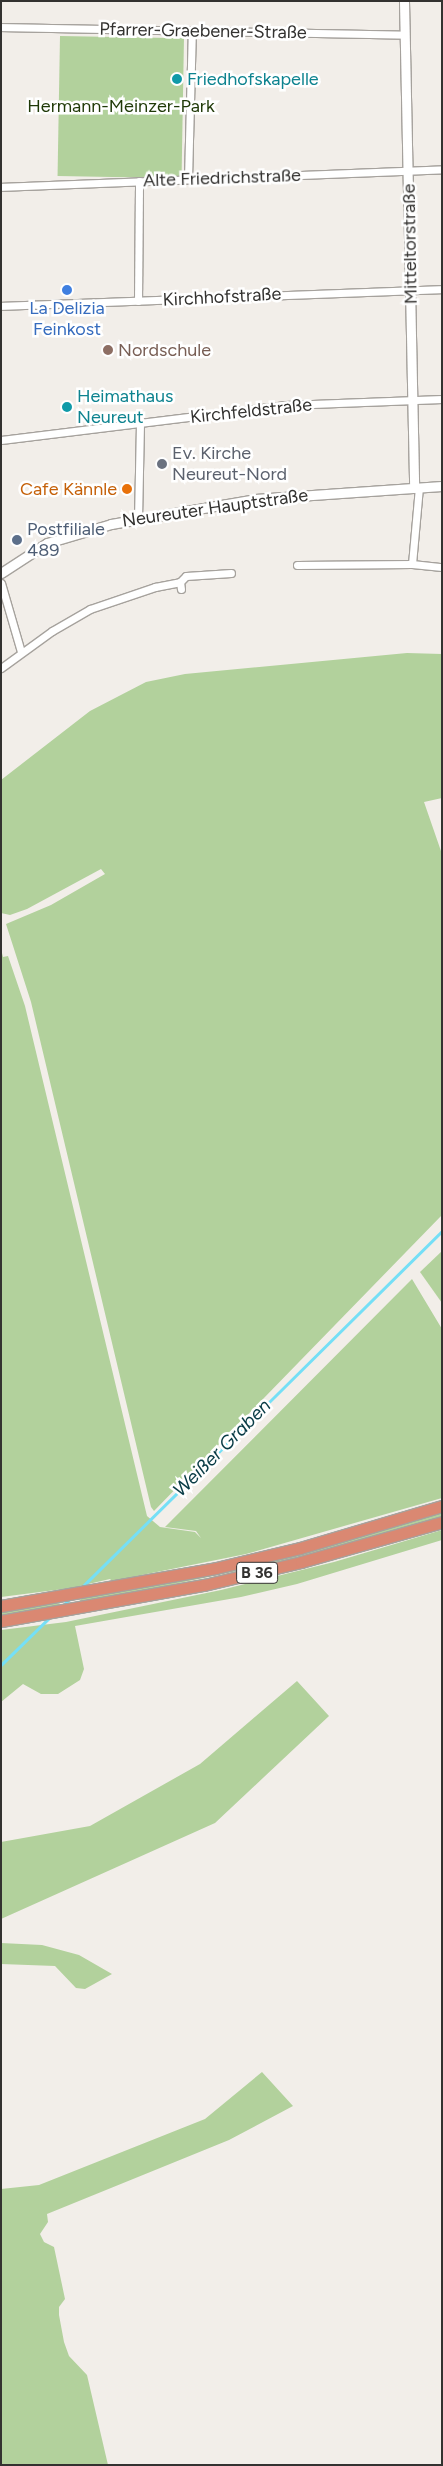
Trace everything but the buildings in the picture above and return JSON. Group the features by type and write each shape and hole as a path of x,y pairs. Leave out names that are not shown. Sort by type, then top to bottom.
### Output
{"highway":[{"name":"B 36","path":"1,1606 86,1594 255,1559 442,1506"},
{"name":"B 36","path":"1,1620 70,1611 256,1573 442,1522"}],"street":[{"name":"Mitteltorstraße","path":"404,1 413,400 417,488"},
{"name":"Pfarrer-Graebener-Straße","path":"1,27 405,35"},
{"path":"188,180 192,32"},
{"name":"Alte Friedrichstraße","path":"1,187 442,169"},
{"path":"138,301 139,182"},
{"name":"Kirchhofstraße","path":"1,306 442,288"},
{"name":"Kirchfeldstraße","path":"1,440 286,405 442,399"},
{"path":"138,519 140,422"},
{"name":"Neureuter Hauptstraße","path":"1,573 47,543 74,533 138,519 255,500 442,486"},
{"path":"412,564 417,488"},
{"path":"297,565 412,564 442,567"},
{"path":"1,668 21,652 90,609 132,593 180,586 186,576 231,573"},
{"path":"1,583 21,652"}],"green space":[{"name":"Hermann-Meinzer-Park","path":"60,36 184,38 182,178 58,176"},
{"path":"407,653 442,654 442,798 424,802 442,854 442,1215 154,1511 151,1507 31,1002 6,924 51,905 105,874 101,869 27,909 10,915 1,913 1,780 90,711 146,682 185,674"},
{"path":"1,949 3,957 8,956 25,1006 147,1516 160,1527 195,1532 201,1538 196,1531 165,1527 412,1279 442,1329 442,1498 246,1554 112,1581 110,1579 71,1588 1,1597"},
{"path":"442,1251 442,1303 420,1272"},
{"path":"442,1512 442,1516 430,1520 272,1564 77,1604 81,1599 275,1560"},
{"path":"442,1530 442,1540 297,1584 241,1597 75,1626 84,1669 80,1680 58,1694 41,1694 23,1684 1,1702 1,1630 66,1622 221,1590 334,1562"},
{"path":"60,1603 57,1607 1,1615 1,1611"},
{"path":"297,1681 329,1716 215,1823 1,1919 1,1842 90,1826 200,1764"},
{"path":"1,1943 42,1945 79,1955 112,1974 85,1989 76,1988 55,1966 1,1964"},
{"path":"262,2072 293,2106 229,2140 47,2214 48,2222 40,2234 44,2242 54,2247 65,2299 59,2307 64,2342 69,2356 87,2375 108,2465 1,2465 1,2189 39,2185 205,2119"}],"waterway":[{"name":"Weißer Graben","path":"82,1587 442,1231"},
{"name":"Weißer Graben","path":"62,1606 71,1598"},
{"name":"Weißer Graben","path":"1,1665 51,1616"}],"place":[{"name":"Friedhofskapelle","path":"177,79"},
{"name":"La Delizia Feinkost","path":"67,290"},
{"name":"Nordschule","path":"108,350"},
{"name":"Heimathaus Neureut","path":"67,407"},
{"name":"Ev. Kirche Neureut-Nord","path":"162,464"},
{"name":"Cafe Kännle","path":"127,489"},
{"name":"Postfiliale 489","path":"17,540"}]}
